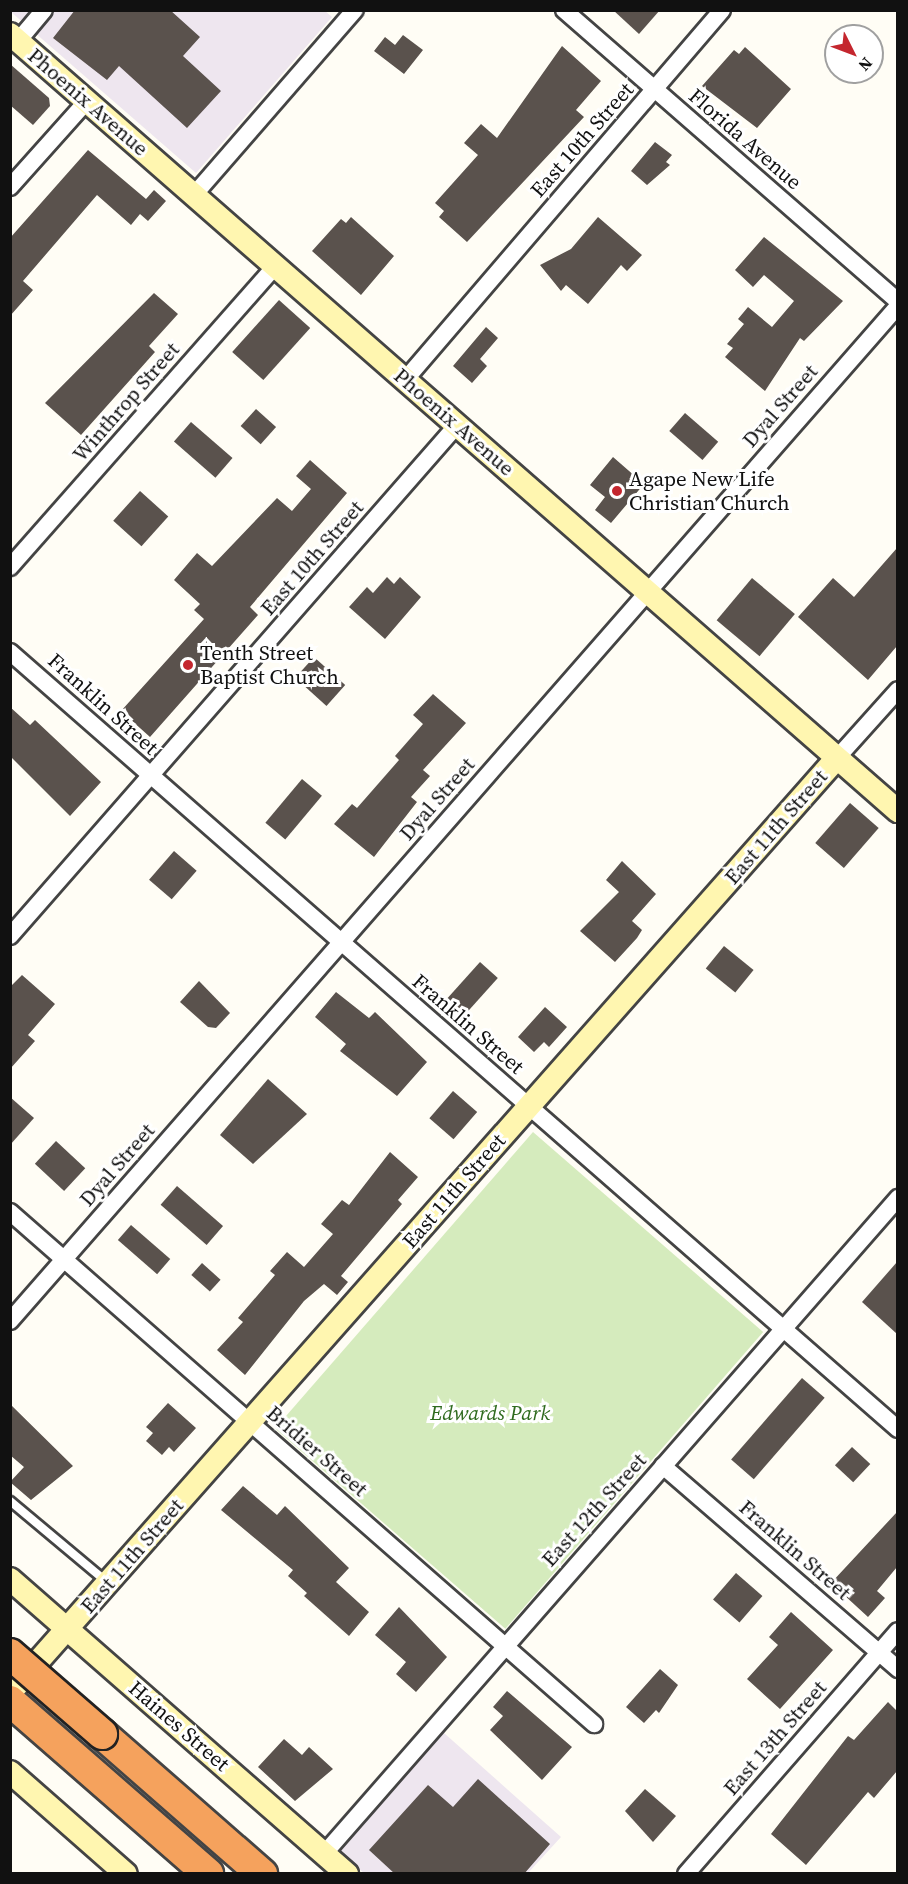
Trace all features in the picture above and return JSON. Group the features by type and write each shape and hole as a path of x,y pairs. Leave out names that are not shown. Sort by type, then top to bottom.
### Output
{"highway":[{"path":"10,1654 262,1874"},
{"path":"10,1701 208,1874"}],"street":[{"path":"14,37 44,10"},
{"path":"194,195 355,10"},
{"name":"Florida Avenue","path":"564,10 897,301"},
{"name":"East 10th Street","path":"405,380 722,10"},
{"name":"Phoenix Avenue","path":"14,37 897,811"},
{"path":"10,187 87,100"},
{"name":"Winthrop Street","path":"10,567 275,266"},
{"name":"Dyal Street","path":"10,1322 897,306"},
{"name":"East 10th Street","path":"10,936 457,425"},
{"name":"Franklin Street","path":"10,652 897,1429"},
{"name":"East 11th Street","path":"10,1693 897,690"},
{"name":"East 12th Street","path":"324,1854 897,1198"},
{"name":"Bridier Street","path":"10,1212 594,1724"},
{"name":"Franklin Street","path":"663,1466 897,1669"},
{"name":"Haines Street","path":"10,1579 347,1874"},
{"name":"East 13th Street","path":"686,1874 897,1631"},
{"path":"10,1772 126,1874"}],"lane":[{"path":"10,1501 108,1582"}],"shaded area":[{"path":"324,10 332,17 196,173 11,12"},
{"path":"444,1733 561,1837 528,1873 364,1873 339,1852"}],"green space":[{"name":"Edwards Park","path":"533,1132 763,1332 505,1629 275,1429"}],"building":[{"path":"75,10 170,10 200,37 183,56 221,91 187,128 119,66 107,80 53,38"},
{"path":"613,10 660,10 639,34"},
{"path":"403,35 423,50 404,74 374,51 385,37 395,45"},
{"path":"562,46 601,81 576,110 584,117 467,242 439,217 444,211 435,203 478,155 464,143 481,124 497,138"},
{"path":"745,47 791,89 757,128 702,86 734,50 739,54"},
{"path":"10,64 49,98 50,106 33,125 10,105"},
{"path":"655,142 672,155 666,162 670,165 647,185 631,171"},
{"path":"88,150 146,199 154,190 166,201 148,221 140,214 131,225 97,195 23,281 33,290 10,316 10,238"},
{"path":"351,217 394,256 361,295 312,251 341,219 346,223"},
{"path":"598,217 642,255 627,271 621,265 588,304 566,285 561,291 540,265 571,249"},
{"path":"764,237 843,301 804,341 800,338 765,391 725,357 733,348 727,344 744,324 738,319 748,307 772,327 794,301 764,275 753,287 735,270"},
{"path":"154,293 178,314 149,346 155,352 81,435 45,403"},
{"path":"279,300 310,328 263,380 232,352"},
{"path":"486,327 498,338 480,359 487,366 472,383 453,366"},
{"path":"256,409 276,427 261,444 241,426"},
{"path":"685,413 718,442 702,460 669,431"},
{"path":"191,422 233,458 215,478 174,442"},
{"path":"613,457 644,484 611,523 595,510 605,497 590,485"},
{"path":"310,460 347,493 250,607 258,615 150,737 121,711 204,619 194,610 200,604 174,580 197,553 212,566 277,498 292,511 311,489 296,476"},
{"path":"140,491 168,516 141,546 113,521"},
{"path":"897,548 897,646 868,680 798,617 833,578 854,597"},
{"path":"387,577 394,584 400,577 421,597 385,639 349,607 367,587 373,593"},
{"path":"752,578 795,614 760,656 717,620"},
{"path":"314,657 345,685 326,706 295,678"},
{"path":"433,694 466,723 423,770 430,776 411,797 417,802 374,857 334,824 352,804 357,808 399,760 395,756 423,724 413,715"},
{"path":"10,707 30,725 35,720 101,782 70,816 10,756"},
{"path":"302,779 322,796 285,839 265,823"},
{"path":"850,803 879,828 844,868 815,843"},
{"path":"174,851 197,871 172,899 149,880"},
{"path":"622,861 656,894 632,921 642,930 615,962 580,931 619,892 606,880"},
{"path":"724,946 754,970 735,992 706,969"},
{"path":"480,962 498,978 465,1014 447,998"},
{"path":"22,975 55,1004 28,1035 35,1041 10,1069 10,987"},
{"path":"199,981 230,1013 216,1028 208,1027 180,1002"},
{"path":"336,992 369,1018 375,1012 427,1062 397,1096 340,1051 346,1044 315,1017"},
{"path":"545,1007 567,1027 549,1047 544,1042 534,1052 518,1037"},
{"path":"268,1079 307,1114 253,1164 220,1135"},
{"path":"453,1091 477,1112 454,1139 429,1118"},
{"path":"10,1097 34,1118 10,1145"},
{"path":"56,1141 85,1168 64,1191 35,1164"},
{"path":"390,1152 418,1177 398,1200 402,1204 341,1276 348,1282 337,1295 324,1284 304,1301 245,1375 217,1350 243,1322 238,1318 275,1275 270,1271 287,1252 304,1267 333,1234 321,1224 342,1200 349,1205"},
{"path":"177,1186 223,1226 207,1245 161,1205"},
{"path":"131,1225 170,1259 157,1274 118,1240"},
{"path":"897,1262 897,1334 862,1302"},
{"path":"202,1263 221,1280 210,1292 191,1275"},
{"path":"802,1378 825,1398 754,1479 731,1460"},
{"path":"168,1403 196,1428 174,1452 169,1447 162,1455 146,1441 153,1433 146,1427"},
{"path":"10,1404 73,1466 31,1500 10,1482 24,1467 10,1455"},
{"path":"852,1447 870,1464 853,1482 835,1465"},
{"path":"243,1486 277,1515 285,1506 349,1568 336,1582 369,1612 349,1636 304,1596 307,1593 288,1576 293,1570 221,1510"},
{"path":"897,1512 897,1567 877,1591 885,1598 868,1617 831,1583"},
{"path":"736,1573 762,1596 739,1622 713,1599"},
{"path":"399,1607 447,1657 416,1692 396,1674 406,1662 375,1635"},
{"path":"791,1612 833,1650 780,1709 747,1679 778,1645 769,1637"},
{"path":"660,1669 678,1685 659,1713 656,1710 644,1723 626,1707"},
{"path":"507,1691 572,1747 542,1780 490,1730 503,1716 493,1707"},
{"path":"888,1702 897,1711 897,1771 874,1798 868,1792 806,1865 771,1834 848,1736 854,1740"},
{"path":"284,1739 302,1755 309,1747 333,1769 295,1801 258,1767"},
{"path":"478,1779 550,1844 524,1874 395,1874 369,1850 428,1785 453,1807"},
{"path":"645,1789 676,1816 653,1842 625,1811"}],"place":[{"name":"Agape New Life Christian Church","path":"617,491"},
{"name":"Tenth Street Baptist Church","path":"188,665"}]}
